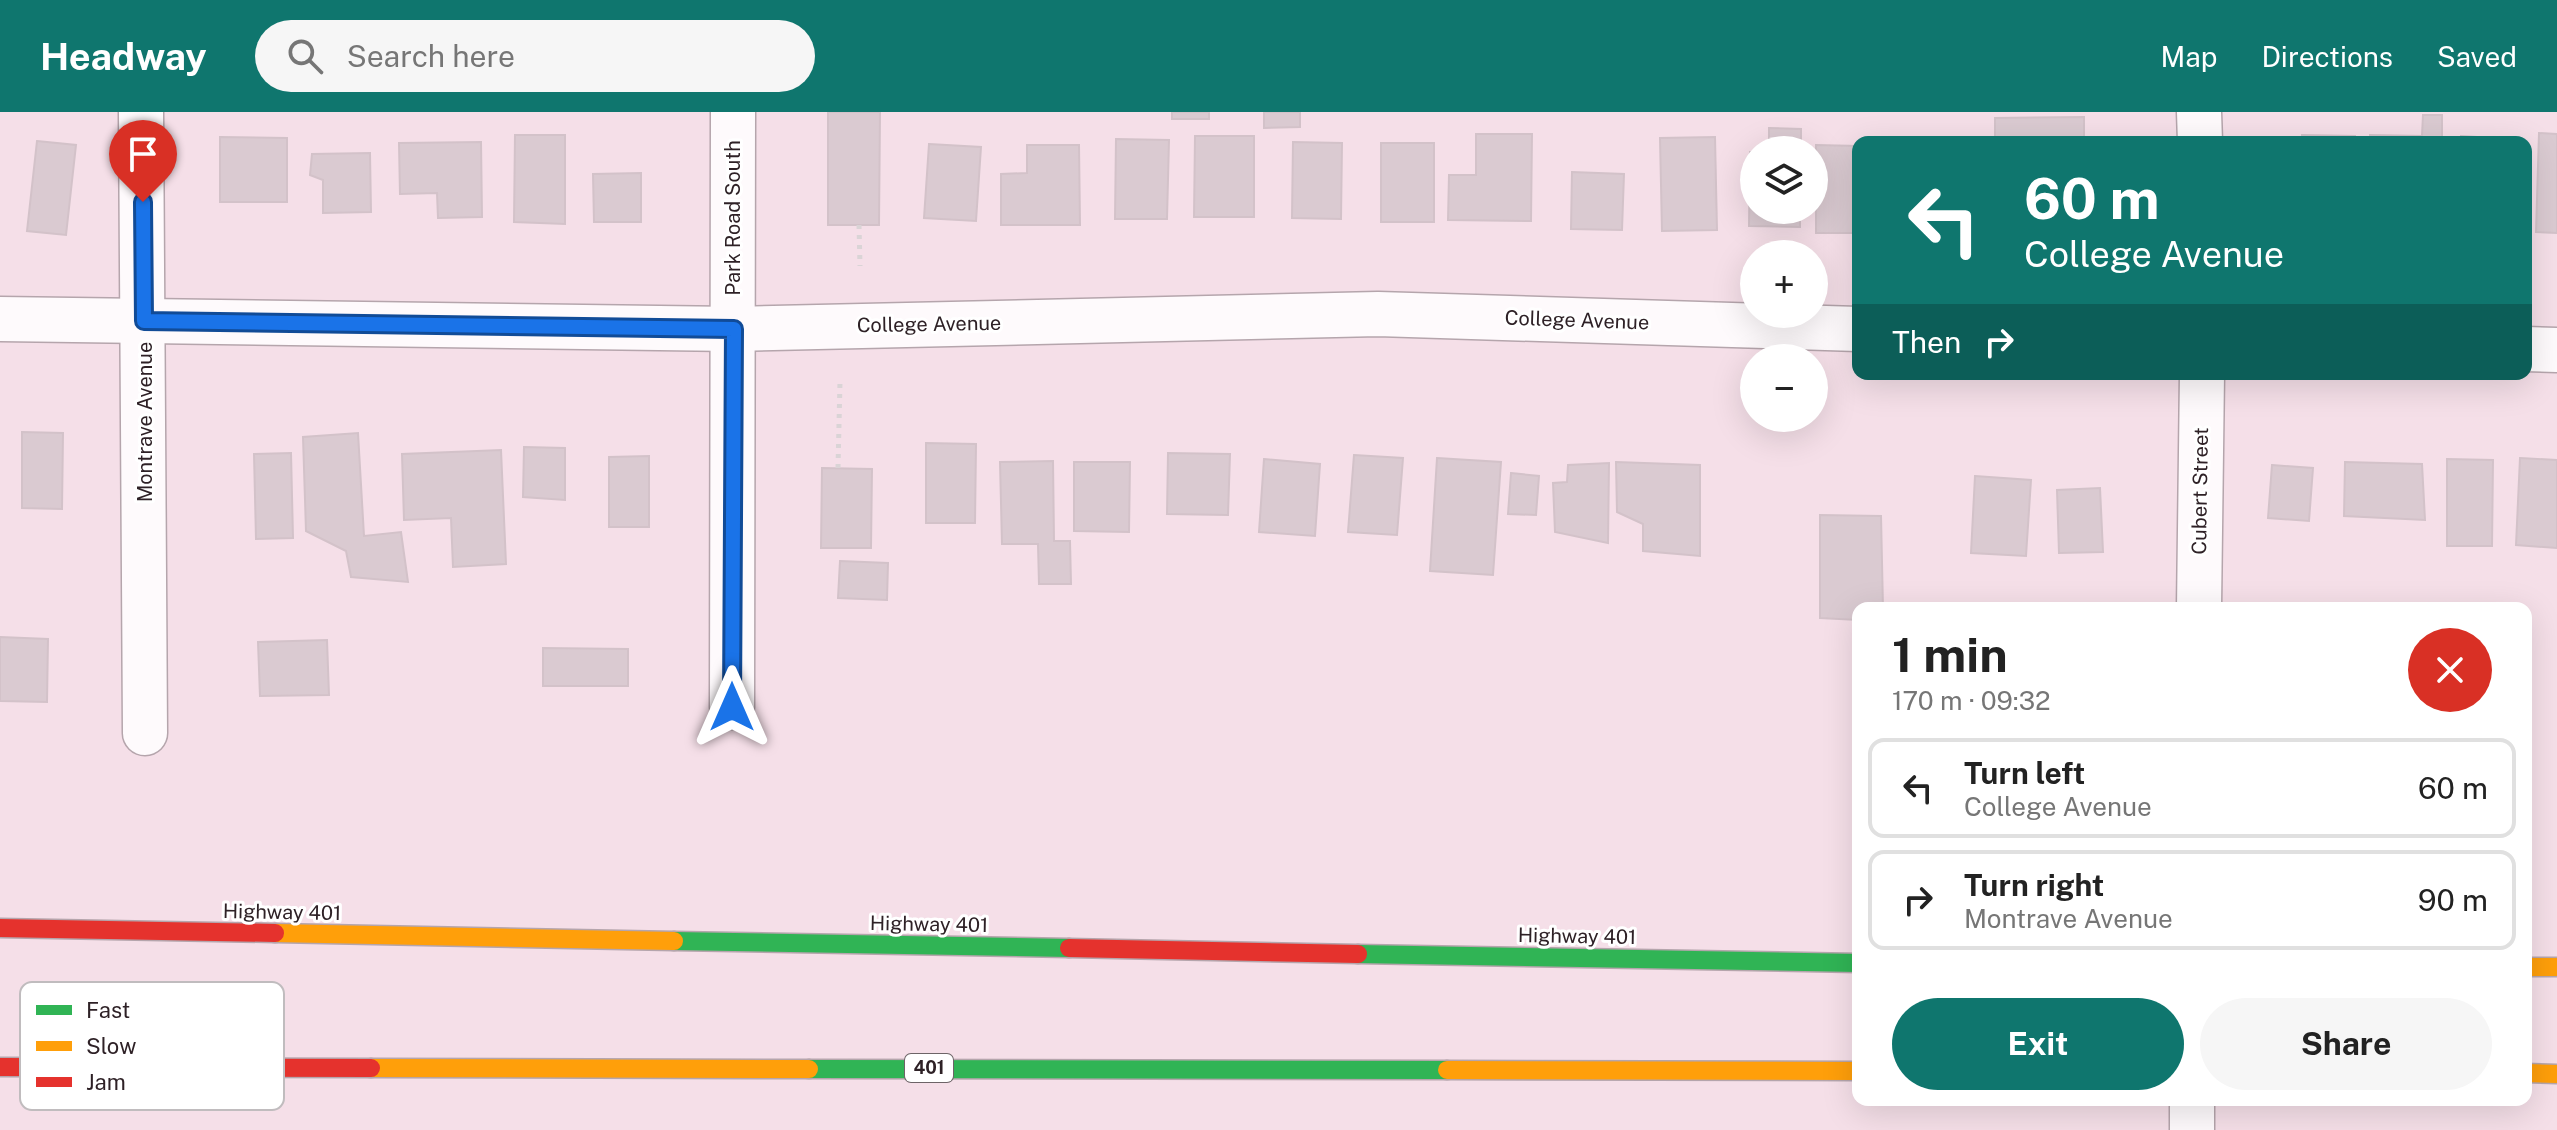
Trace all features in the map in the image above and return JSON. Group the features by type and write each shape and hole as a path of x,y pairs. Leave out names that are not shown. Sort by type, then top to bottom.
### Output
{"highway":[{"name":"Highway 401","path":"0,928 1852,963"},
{"path":"2532,967 2557,967"},
{"name":"401","path":"0,1067 20,1067"},
{"name":"401","path":"284,1068 1852,1071"},
{"path":"2532,1073 2557,1074"}],"street":[{"name":"Montrave Avenue","path":"141,112 145,733"},
{"name":"Park Road South","path":"732,707 733,112"},
{"path":"2199,112 2200,136"},
{"name":"College Avenue","path":"0,319 734,329 1378,314 1852,329"},
{"path":"2532,349 2557,350"},
{"name":"Cubert Street","path":"2199,602 2202,380"},
{"path":"2192,1106 2192,1130"}],"path":[{"path":"859,225 860,266"},
{"path":"838,468 840,381"}],"building":[{"path":"828,112 880,112 879,225 828,225"},
{"path":"1172,112 1209,112 1209,119 1172,119"},
{"path":"1264,112 1300,112 1300,127 1264,128"},
{"path":"2423,115 2442,115 2442,136 2422,136"},
{"path":"2084,117 2084,136 1995,136 1995,118"},
{"path":"1769,128 1801,129 1801,136 1769,136"},
{"path":"2539,133 2557,134 2557,233 2536,232"},
{"path":"1476,134 1532,134 1531,221 1448,220 1449,175 1476,175"},
{"path":"515,135 565,135 565,224 514,222"},
{"path":"1195,136 1254,136 1254,217 1194,217"},
{"path":"220,137 287,138 287,202 220,202"},
{"path":"1715,137 1717,230 1662,231 1660,138"},
{"path":"1116,139 1169,140 1167,219 1115,219"},
{"path":"37,141 76,145 66,235 27,231"},
{"path":"481,142 482,217 438,218 437,193 400,194 399,143"},
{"path":"1293,142 1342,143 1341,219 1292,218"},
{"path":"1381,143 1434,143 1434,222 1381,222"},
{"path":"929,144 981,147 976,221 924,218"},
{"path":"1027,145 1079,145 1080,225 1001,225 1001,174 1027,173"},
{"path":"1828,145 1852,146 1852,233 1816,233 1816,224 1828,224"},
{"path":"370,153 371,212 323,213 323,180 310,175 312,154"},
{"path":"1572,172 1624,174 1622,230 1571,229"},
{"path":"641,173 641,222 594,222 593,174"},
{"path":"1749,224 1800,224 1800,227"},
{"path":"22,432 63,433 62,509 22,508"},
{"path":"358,433 364,536 401,532 408,582 351,577 346,551 306,531 303,437"},
{"path":"926,443 976,444 975,523 926,523"},
{"path":"524,447 565,448 565,500 523,497"},
{"path":"501,450 506,564 453,567 451,518 404,520 402,454"},
{"path":"291,453 293,538 256,539 254,454"},
{"path":"1168,453 1230,454 1228,515 1167,514"},
{"path":"1354,455 1403,458 1397,535 1348,532"},
{"path":"649,456 649,527 609,527 609,457"},
{"path":"1437,458 1501,462 1493,575 1430,571"},
{"path":"2520,458 2557,460 2557,548 2516,545"},
{"path":"1264,459 1320,464 1315,536 1259,532"},
{"path":"2447,459 2493,460 2492,546 2447,546"},
{"path":"1053,461 1054,541 1070,541 1071,584 1039,584 1038,544 1002,544 1000,462"},
{"path":"1074,462 1130,462 1129,532 1074,531"},
{"path":"1616,462 1700,465 1700,556 1643,551 1643,524 1617,512"},
{"path":"2345,462 2422,464 2425,520 2344,516"},
{"path":"1609,463 1608,543 1555,532 1553,483 1567,482 1568,465"},
{"path":"2272,465 2313,468 2309,521 2268,518"},
{"path":"822,468 872,469 871,548 821,548"},
{"path":"1511,473 1539,476 1536,515 1508,514"},
{"path":"1975,476 2031,480 2026,556 1971,553"},
{"path":"2100,488 2103,552 2059,553 2057,490"},
{"path":"1820,515 1881,516 1883,602 1852,602 1852,620 1820,618"},
{"path":"840,561 888,563 887,600 838,598"},
{"path":"0,637 48,639 47,702 0,701"},
{"path":"327,640 329,695 260,696 258,642"},
{"path":"543,648 628,649 628,686 543,686"}],"traffic: fast":[{"path":"674,941 1069,948"},
{"path":"1358,954 1852,963"},
{"path":"809,1069 1447,1070"}],"traffic: slow":[{"path":"275,933 674,941"},
{"path":"2532,967 2557,967"},
{"path":"371,1068 809,1069"},
{"path":"1447,1070 1852,1071"},
{"path":"2532,1073 2557,1074"}],"traffic: jam":[{"path":"0,928 275,933"},
{"path":"1069,948 1358,954"},
{"path":"0,1067 20,1067"},
{"path":"284,1068 371,1068"}],"route":[{"path":"143,202 144,321 734,329 732,707"}]}
